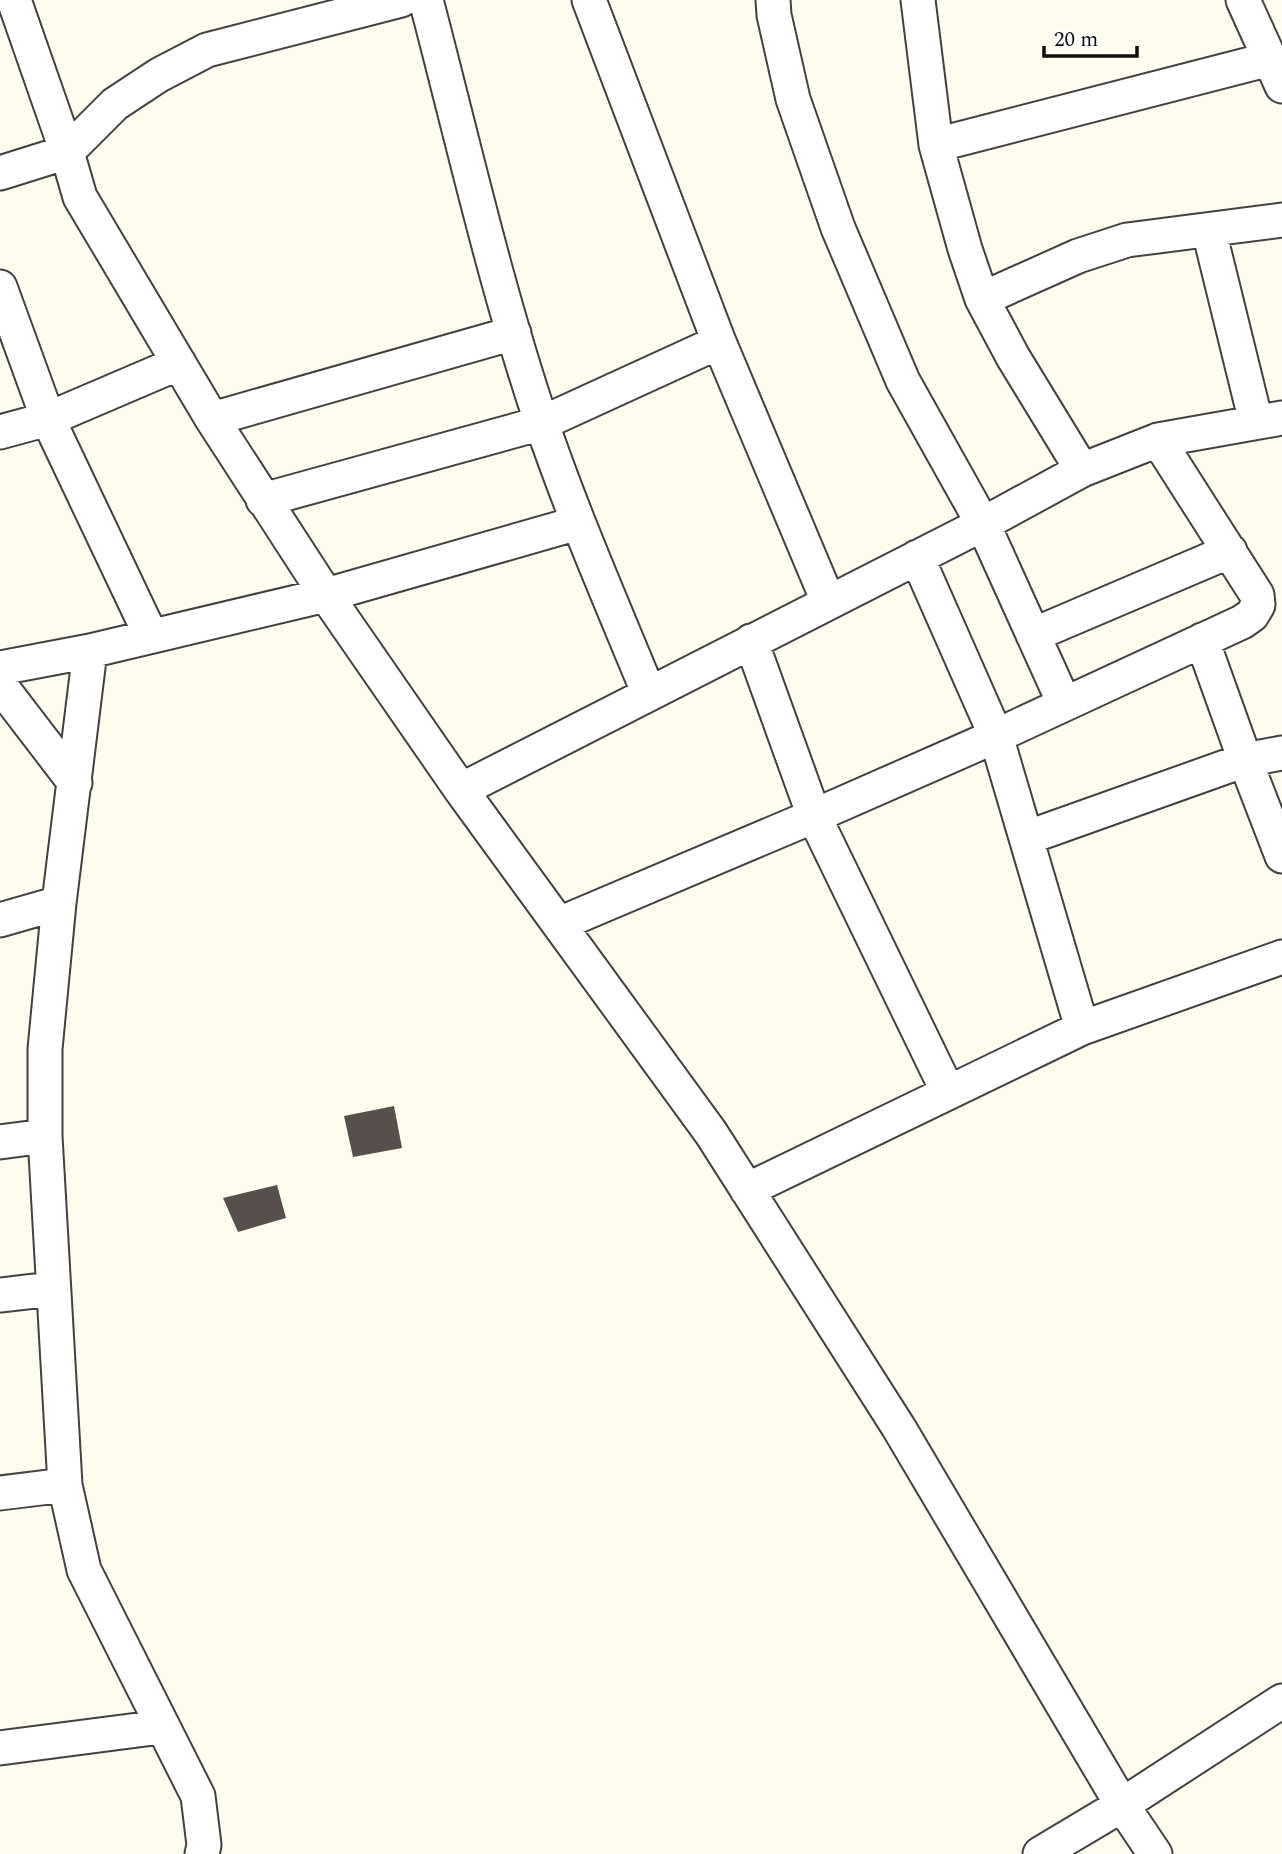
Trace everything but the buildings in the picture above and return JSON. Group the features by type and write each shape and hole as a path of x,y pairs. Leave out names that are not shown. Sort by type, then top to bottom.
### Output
{"street":[{"path":"14,0 80,197 212,419 326,596 461,790 711,1133 899,1428 1122,1805 1156,1854"},
{"path":"0,173 67,152 115,104 159,75 207,50 401,0"},
{"path":"426,0 514,333 542,423 578,523 649,694"},
{"path":"589,0 719,341 828,601"},
{"path":"773,0 793,99 838,228 903,381 983,524 1064,703"},
{"path":"918,0 936,145 982,299 1013,357 1082,470"},
{"path":"936,145 1276,72 1243,0"},
{"path":"982,299 1078,256 1127,240 1282,220"},
{"path":"461,790 983,524 1082,470 1158,440 1269,420 1209,231"},
{"path":"0,287 48,419 151,636"},
{"path":"212,419 514,333"},
{"path":"263,500 542,423 719,341"},
{"path":"0,432 48,419 180,363"},
{"path":"559,924 996,736 1252,615 1258,606 1257,595 1158,440"},
{"path":"0,668 90,651 326,596 578,523"},
{"path":"1033,635 1230,551"},
{"path":"917,557 996,736 1082,1028"},
{"path":"1202,640 1282,856"},
{"path":"751,641 814,816 948,1092"},
{"path":"90,651 59,903 46,1049 45,1136 65,1485 84,1570 198,1796 204,1846 202,1854"},
{"path":"0,685 75,783"},
{"path":"1026,838 1245,760 1282,753"},
{"path":"0,920 59,903"},
{"path":"747,1190 1082,1028 1282,957"},
{"path":"0,1142 45,1136"},
{"path":"0,1295 52,1289"},
{"path":"0,1493 65,1485"},
{"path":"1040,1854 1122,1805 1282,1700"},
{"path":"0,1748 161,1727"}]}
